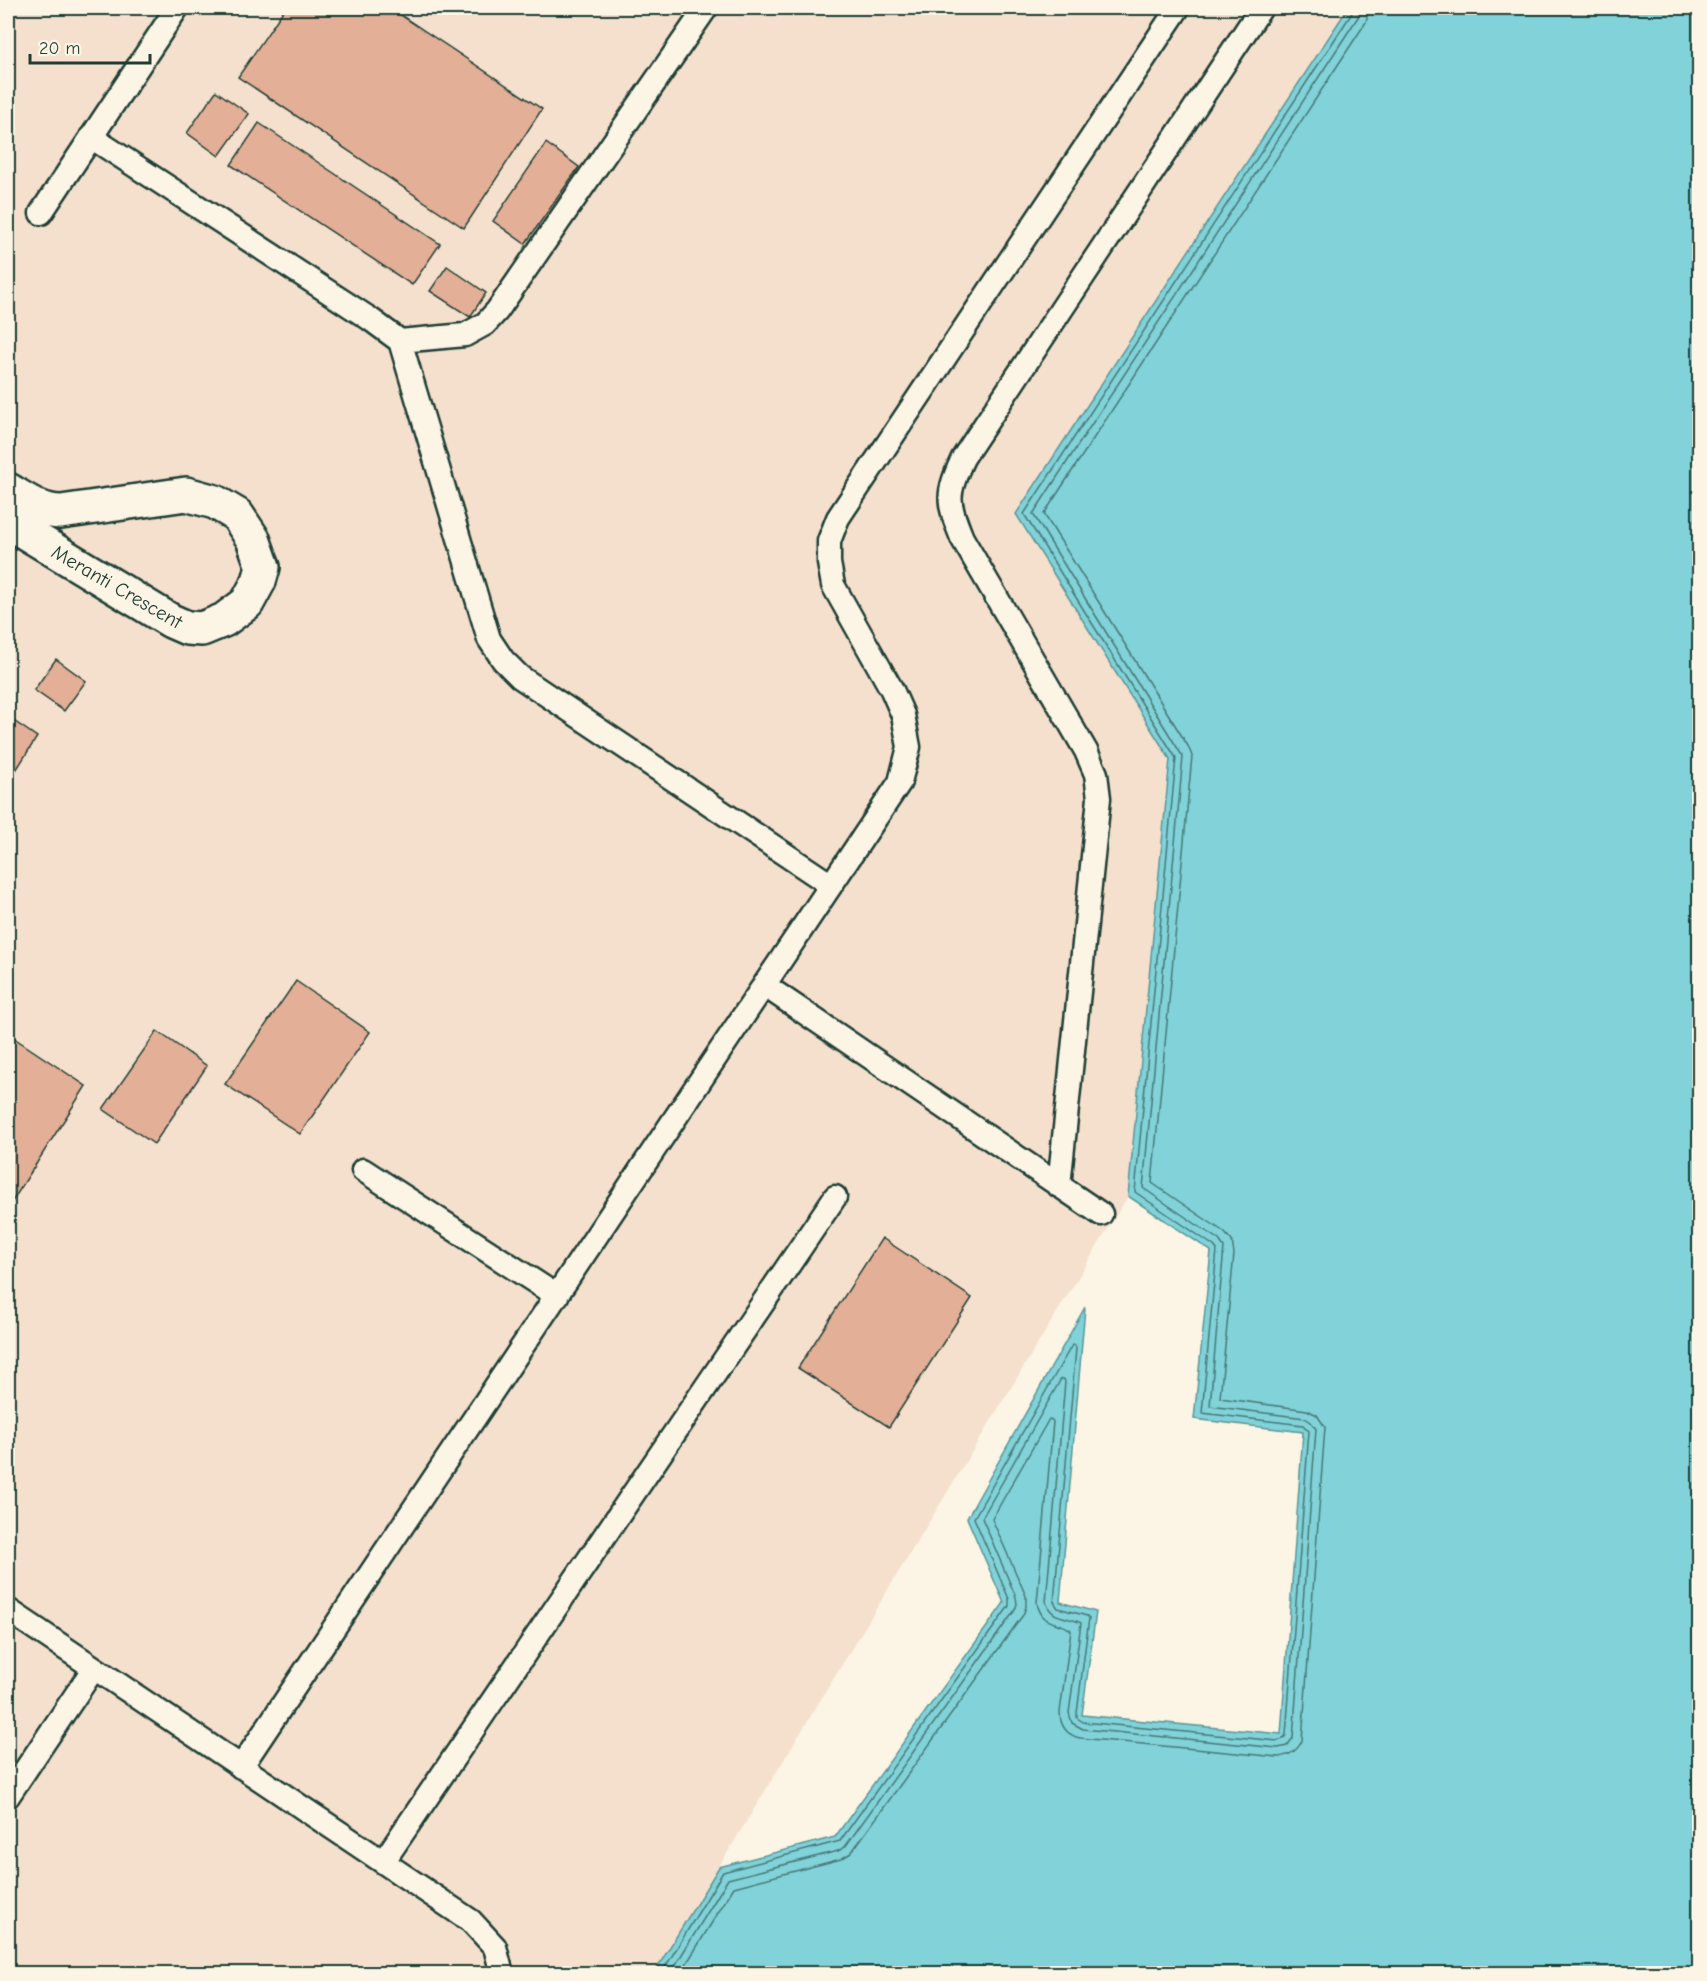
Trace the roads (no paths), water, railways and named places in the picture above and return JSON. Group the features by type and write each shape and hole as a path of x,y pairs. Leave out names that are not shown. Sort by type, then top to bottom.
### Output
{"street":[{"name":"Meranti Crescent","path":"8,490 50,512 186,494 215,502 237,515 253,539 262,567 260,581 247,603 224,620 202,629 187,628 171,621 8,522"}],"lane":[{"path":"41,213 177,8"},
{"path":"400,340 465,334 485,324 497,311 706,8"},
{"path":"241,1767 900,782 909,747 903,715 892,690 833,585 829,563 829,541 838,518 1178,8"},
{"path":"1059,1186 1099,798 1096,774 1086,751 962,538 951,510 950,490 963,458 1262,8"},
{"path":"91,137 400,340 489,639 503,660 520,677 831,885"},
{"path":"764,985 1101,1214"},
{"path":"363,1170 557,1296"},
{"path":"383,1862 835,1197"},
{"path":"8,1610 471,1921 495,1947 502,1974"},
{"path":"8,1796 94,1668"}],"water":[{"path":"1348,8 1699,8 1699,1973 654,1973 719,1867 835,1837 1004,1603 967,1518 1085,1307 1060,1602 1096,1612 1082,1715 1281,1734 1303,1432 1194,1419 1211,1251 1128,1196 1170,759 1016,514"}]}
